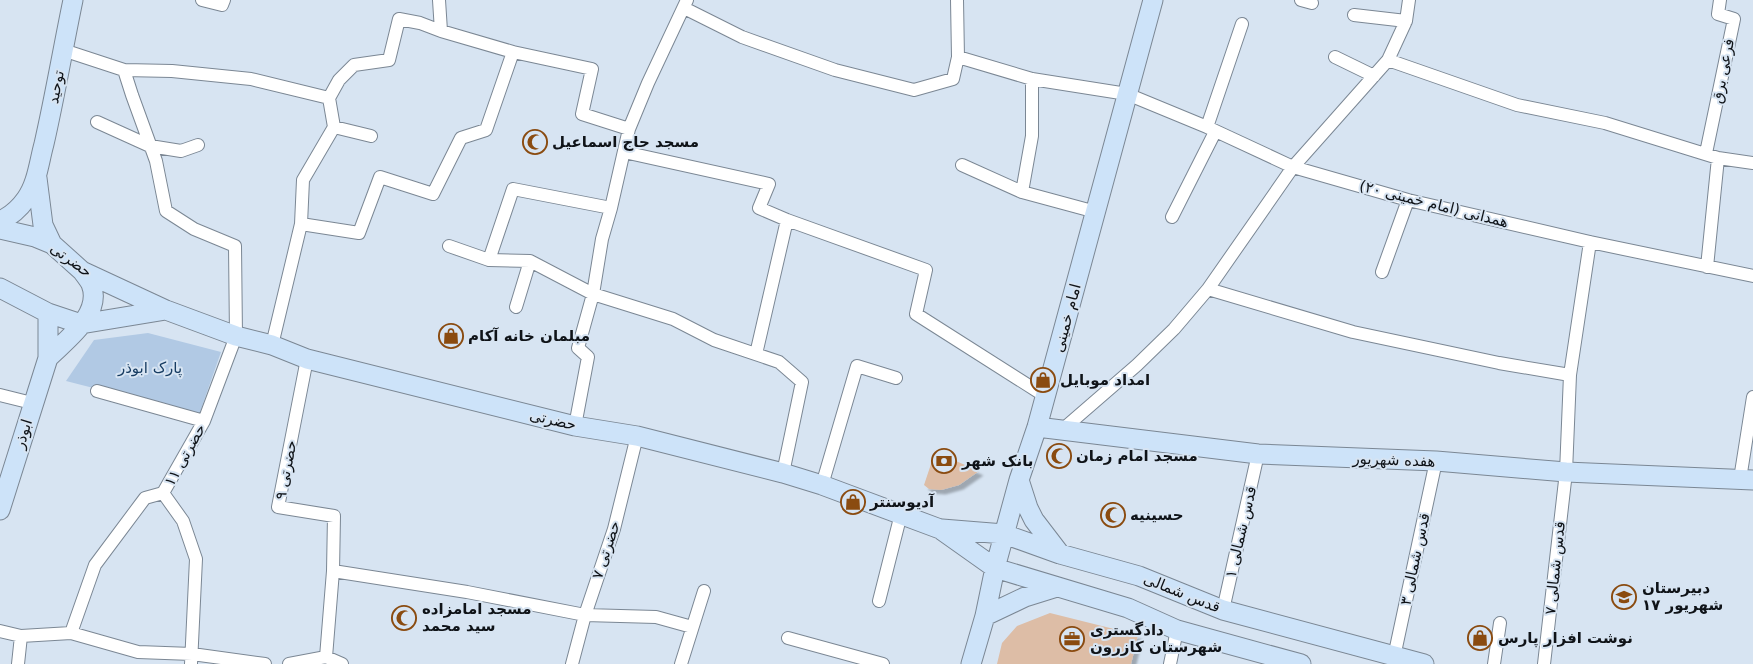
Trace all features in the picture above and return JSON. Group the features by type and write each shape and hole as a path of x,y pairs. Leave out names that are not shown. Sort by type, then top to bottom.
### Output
{"main road":[{"name":"توحید","path":"0,221 13,213 28,198 37,174 52,109 73,0"},
{"name":"امام خمینی","path":"971,664 985,616 1004,534 1019,480 1037,427 1153,0"},
{"name":"توحید","path":"37,174 43,225 52,244"},
{"name":"حضرتی","path":"0,229 35,237 52,244 82,271 166,310 236,336 272,345 307,359 576,426 637,436 783,473 822,484 940,529"},
{"path":"48,358 82,324 91,310 94,298 91,283 82,271"},
{"name":"حضرتی","path":"0,288 48,313 82,324 166,310"},
{"path":"48,313 48,358"},
{"name":"ابوذر","path":"0,510 32,403 48,358"},
{"name":"هفده شهریور","path":"1037,427 1258,454 1436,461 1566,472 1746,479"},
{"path":"1019,480 1034,520 1060,554"},
{"path":"940,529 995,568 1128,608 1177,630 1301,664"},
{"name":"قدس شمالی","path":"940,529 1004,534 1060,554 1139,576 1223,610 1424,664"},
{"path":"985,616 1025,597 1057,587"}],"street":[{"path":"202,0 222,5 224,0"},
{"path":"439,0 441,31"},
{"path":"576,426 588,357 578,348 593,294 602,239 624,152 630,129 648,83 686,4 742,37 835,70 914,90 953,79 958,57 957,0"},
{"path":"1062,430 1174,329 1208,289 1293,166 1388,60 1406,21 1410,0"},
{"name":"فرعی برق","path":"1712,156 1734,19 1718,14 1720,0"},
{"path":"1354,15 1406,21"},
{"path":"272,345 301,224 303,180 334,127 329,98 339,80 354,65 389,60 399,19 420,23 513,52 592,69 582,114 630,129"},
{"path":"1172,217 1211,129 1242,24"},
{"path":"63,50 124,70 251,79 329,98"},
{"path":"301,224 359,233 380,177 433,194 461,138 486,130 513,52"},
{"name":"همدانی (امام خمینی ۲۰)","path":"958,57 1032,79 1127,94 1293,166 1408,200 1590,242 1753,276"},
{"path":"1335,57 1374,76"},
{"path":"1388,60 1517,105 1605,123 1712,156 1753,163"},
{"path":"124,70 156,161 166,211 194,229 236,246 236,336"},
{"path":"1022,192 1032,136 1032,79"},
{"path":"97,122 150,146 181,151 198,145"},
{"path":"334,127 371,136"},
{"path":"624,152 768,184 759,208 787,220 926,270 916,314 1045,396"},
{"path":"1707,267 1712,156"},
{"path":"962,165 1022,192 1096,212"},
{"path":"489,260 513,189 611,208"},
{"path":"1382,272 1408,200"},
{"path":"756,354 787,220"},
{"name":"۷ قدس شمالی","path":"1544,664 1566,472 1570,375 1590,242"},
{"path":"449,246 489,260 530,261 593,294 673,319 714,340 778,362 802,382 783,473"},
{"path":"516,307 530,261"},
{"path":"1208,289 1353,332 1499,363 1570,375"},
{"name":"حضرتی ۱۱","path":"71,633 95,565 145,498 163,493 204,421 236,336"},
{"name":"حضرتی ۹","path":"307,359 278,507 334,516 333,571 326,656"},
{"path":"822,484 857,366 896,378"},
{"path":"97,391 204,421"},
{"path":"0,395 32,403"},
{"path":"1746,479 1753,397"},
{"name":"حضرتی ۷","path":"572,664 585,615 614,529 637,436"},
{"name":"قدس شمالی ۱","path":"1223,610 1258,454"},
{"name":"۳ قدس شمالی","path":"1394,657 1436,461"},
{"path":"163,493 183,522 196,559 192,659"},
{"path":"879,601 901,514"},
{"path":"333,571 467,592 585,615 656,617 692,627"},
{"path":"681,664 704,591"},
{"path":"1494,664 1500,623"},
{"path":"1170,664 1177,630"},
{"path":"0,631 21,636 71,633 138,652 192,659 265,664"},
{"path":"18,664 21,636"},
{"path":"788,638 883,664"},
{"path":"289,664 326,656 342,664"}],"green space":[{"name":"پارک ابوذر","path":"148,333 221,352 199,415 66,381 94,340"}],"building":[{"name":"بانک شهر","path":"935,452 979,471 959,485 941,490 929,489 924,485"},
{"name":"دادگستری شهرستان کازرون","path":"1050,613 1138,635 1131,664 997,664 1002,643 1017,626"}],"place":[{"name":"مسجد حاج اسماعیل","path":"535,142"},
{"name":"مبلمان خانه آکام","path":"451,336"},
{"name":"امداد موبایل","path":"1043,380"},
{"name":"مسجد امام زمان","path":"1059,456"},
{"name":"بانک شهر","path":"944,461"},
{"name":"آدیوسنتر","path":"853,502"},
{"name":"حسینیه","path":"1113,515"},
{"name":"دبیرستان ۱۷ شهریور","path":"1624,597"},
{"name":"مسجد امامزاده سید محمد","path":"404,618"},
{"name":"نوشت افزار پارس","path":"1480,638"},
{"name":"دادگستری شهرستان کازرون","path":"1072,639"}]}
